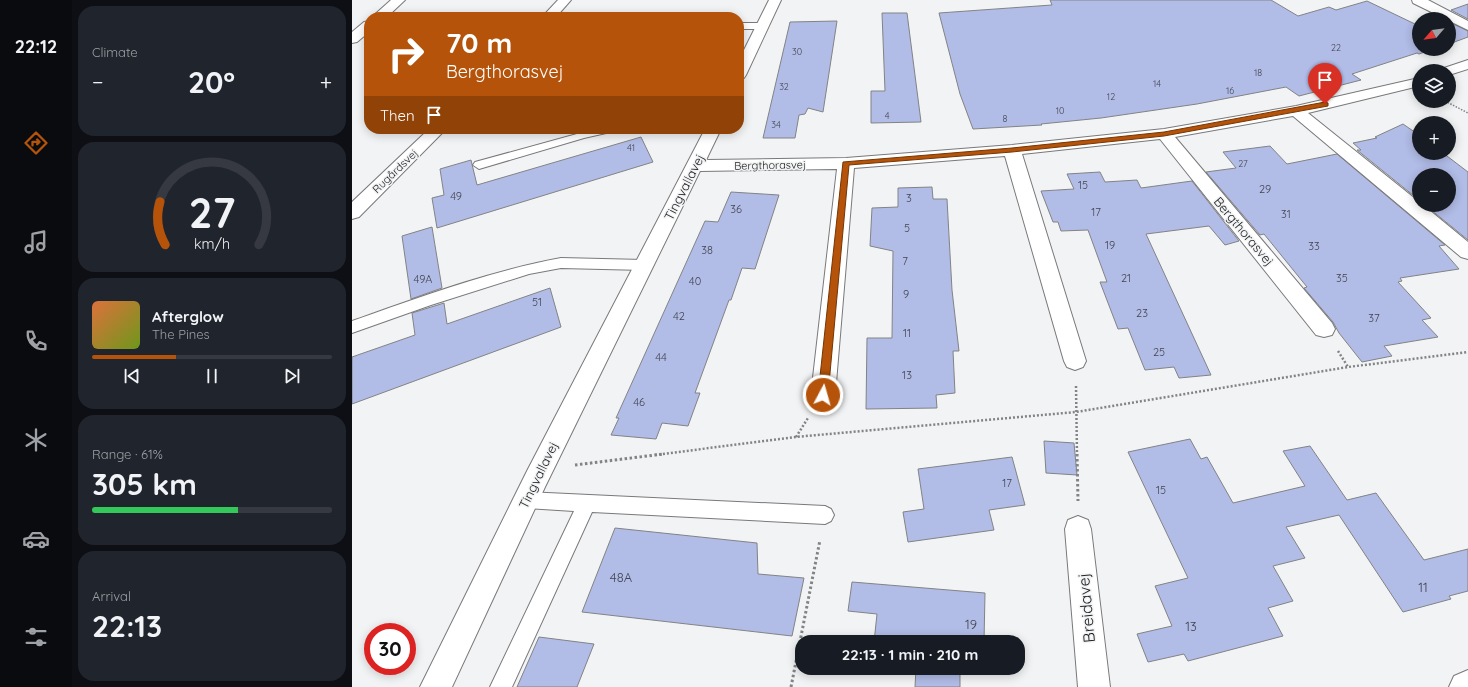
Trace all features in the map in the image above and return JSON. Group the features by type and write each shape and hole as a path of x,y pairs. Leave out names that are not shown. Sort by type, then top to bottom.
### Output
{"street":[{"path":"385,12 399,0"},
{"path":"554,12 565,0"},
{"path":"744,65 775,0"},
{"path":"1418,0 1468,26"},
{"path":"352,39 364,29"},
{"path":"1456,68 1468,64"},
{"name":"Bergthorasvej","path":"694,166 846,163 1012,150 1164,134 1296,111 1412,84"},
{"path":"1296,111 1468,252"},
{"name":"Rugårdsvej","path":"352,213 433,134"},
{"name":"Tingvallavej","path":"436,687 541,469 710,134"},
{"name":"Bergthorasvej","path":"1164,134 1324,328"},
{"path":"1012,150 1075,361"},
{"path":"823,395 846,163"},
{"name":"Breidavej","path":"1078,529 1094,687"}],"lane":[{"path":"744,26 763,26"},
{"path":"479,165 587,134"},
{"path":"352,328 426,301 528,269 561,263 644,265"},
{"path":"526,500 825,515"},
{"path":"501,687 586,504"}],"path":[{"path":"1456,107 1468,113"},
{"path":"541,469 796,437 1076,412 1348,367 1468,352"},
{"path":"1075,361 1078,529"},
{"path":"791,687 825,515"}],"building":[{"path":"1050,0 1271,0 1298,16 1329,7 1336,10 1367,1 1412,23 1412,55 1352,74 1361,80 1299,96 1286,87 1197,104 1101,118 1041,124 1042,125 973,129 960,94 939,13 1052,5"},
{"path":"1468,4 1468,19 1456,12 1451,10"},
{"path":"882,13 907,13 921,122 871,123 871,91 885,91"},
{"path":"837,21 823,112 808,108 805,114 799,115 795,138 763,138 790,22"},
{"path":"1456,25 1468,31 1468,37 1456,41"},
{"path":"1403,124 1412,130 1412,160 1452,160 1468,172 1468,240 1434,212 1456,212 1456,168 1412,168 1412,194 1357,150 1361,150 1353,143 1377,138 1375,137"},
{"path":"641,137 653,162 437,228 432,198 444,195 440,169 471,160 477,185"},
{"path":"1270,146 1287,164 1337,154 1445,245 1439,246 1459,269 1400,278 1402,281 1398,282 1431,318 1422,320 1438,337 1384,346 1392,356 1362,362 1339,333 1333,322 1304,288 1307,287 1264,234 1260,235 1206,172 1236,168 1223,152"},
{"path":"1100,172 1105,182 1137,180 1141,188 1192,181 1239,241 1225,245 1209,226 1146,234 1211,375 1179,378 1174,367 1145,370 1128,328 1118,329 1100,282 1107,282 1088,230 1061,231 1058,222 1053,222 1041,191 1074,189 1067,174"},
{"path":"932,187 933,199 947,199 952,290 959,351 953,351 955,393 936,395 937,408 866,409 867,338 892,338 893,251 870,246 872,208 898,207 898,188"},
{"path":"731,192 779,195 755,269 742,268 731,300 729,300 695,393 700,393 688,426 662,423 656,439 611,435 619,418 616,418 705,221 718,222"},
{"path":"432,227 442,288 411,299 402,236"},
{"path":"550,288 561,327 352,404 352,357 415,335 412,313 444,303 447,324"},
{"path":"1190,439 1201,459 1207,457 1233,503 1305,486 1283,451 1310,446 1347,500 1376,493 1424,560 1468,549 1468,591 1449,596 1451,599 1403,612 1339,515 1286,527 1305,558 1273,566 1293,601 1268,608 1283,636 1188,661 1184,654 1148,662 1137,634 1172,626 1155,586 1188,578 1128,452"},
{"path":"1044,441 1074,443 1077,475 1046,473"},
{"path":"1012,457 1025,505 989,510 994,530 908,542 903,512 924,509 918,469"},
{"path":"615,528 757,543 758,574 804,578 792,636 582,612"},
{"path":"852,582 985,593 984,635 875,635 877,614 848,611"},
{"path":"539,637 594,644 577,687 517,687"},
{"path":"916,675 960,675 960,687 915,687"}],"route":[{"path":"823,395 846,163 1012,150 1164,134 1296,111 1325,104"}]}
